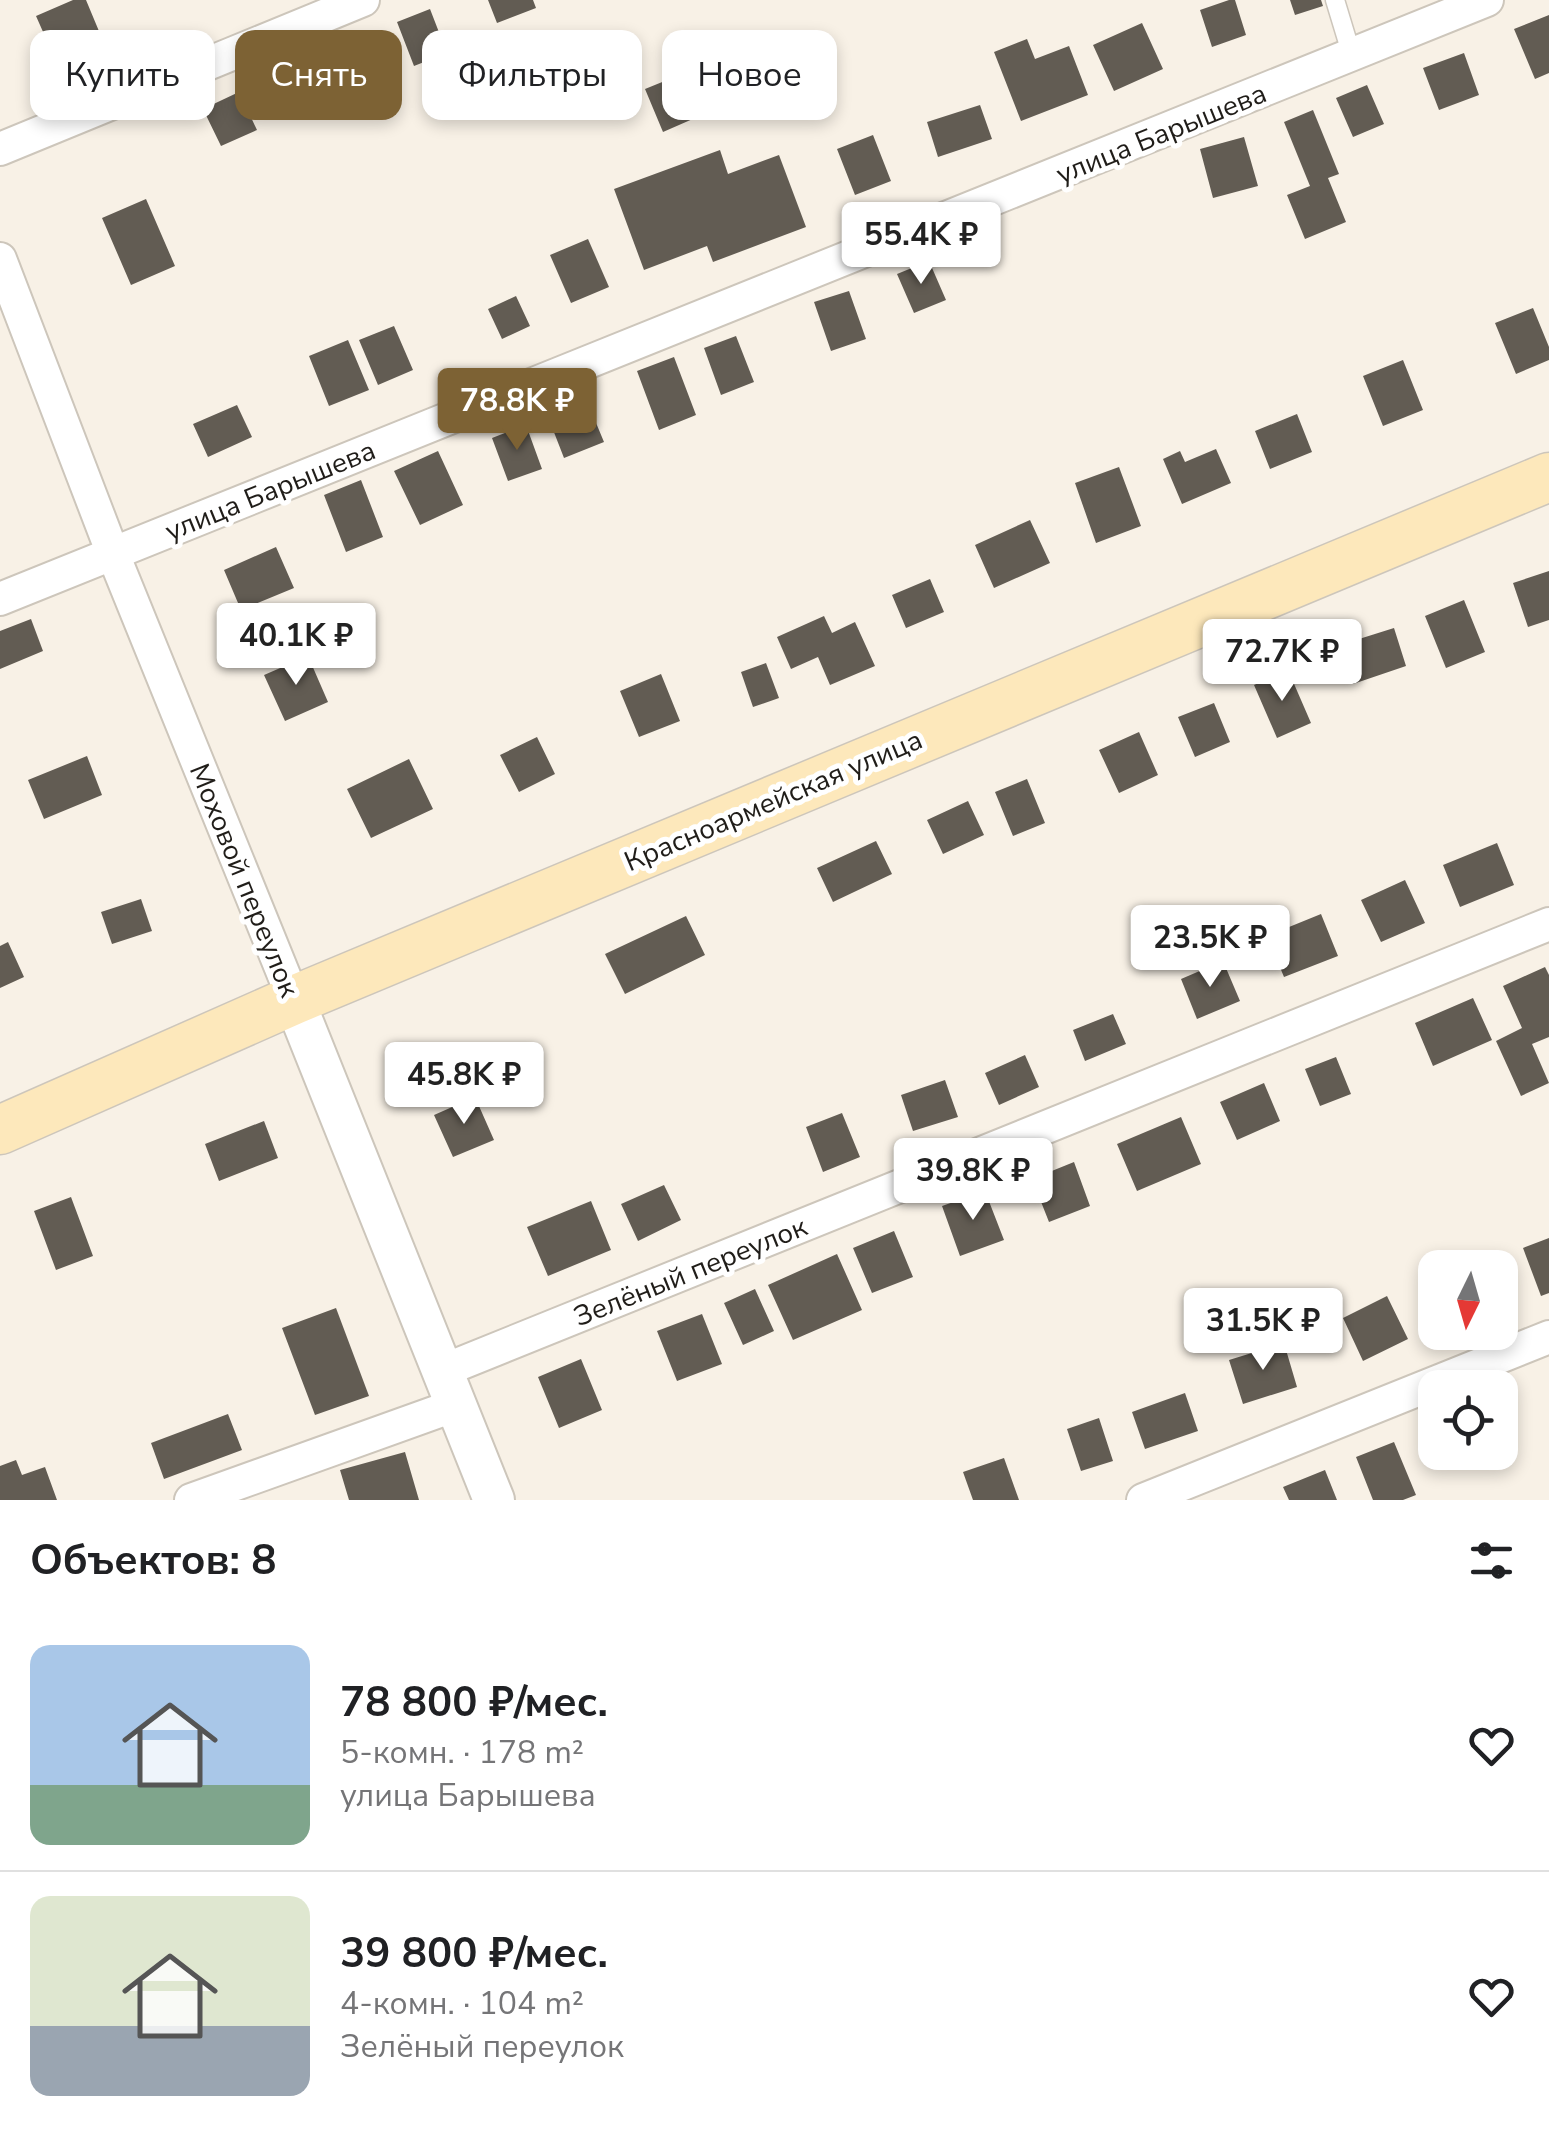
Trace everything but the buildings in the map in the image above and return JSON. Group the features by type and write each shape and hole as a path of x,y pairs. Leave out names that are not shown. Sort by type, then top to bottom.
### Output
{"main road":[{"name":"Красноармейская улица","path":"0,1130 294,1000 1549,477"}],"street":[{"path":"0,149 363,0"},
{"name":"улица Барышева","path":"0,599 1486,0"},
{"name":"Моховой переулок","path":"0,258 113,554 494,1500"},
{"name":"Зелёный переулок","path":"191,1500 1549,924"},
{"path":"1143,1500 1549,1338"}],"lane":[{"path":"1335,0 1352,56"}]}
